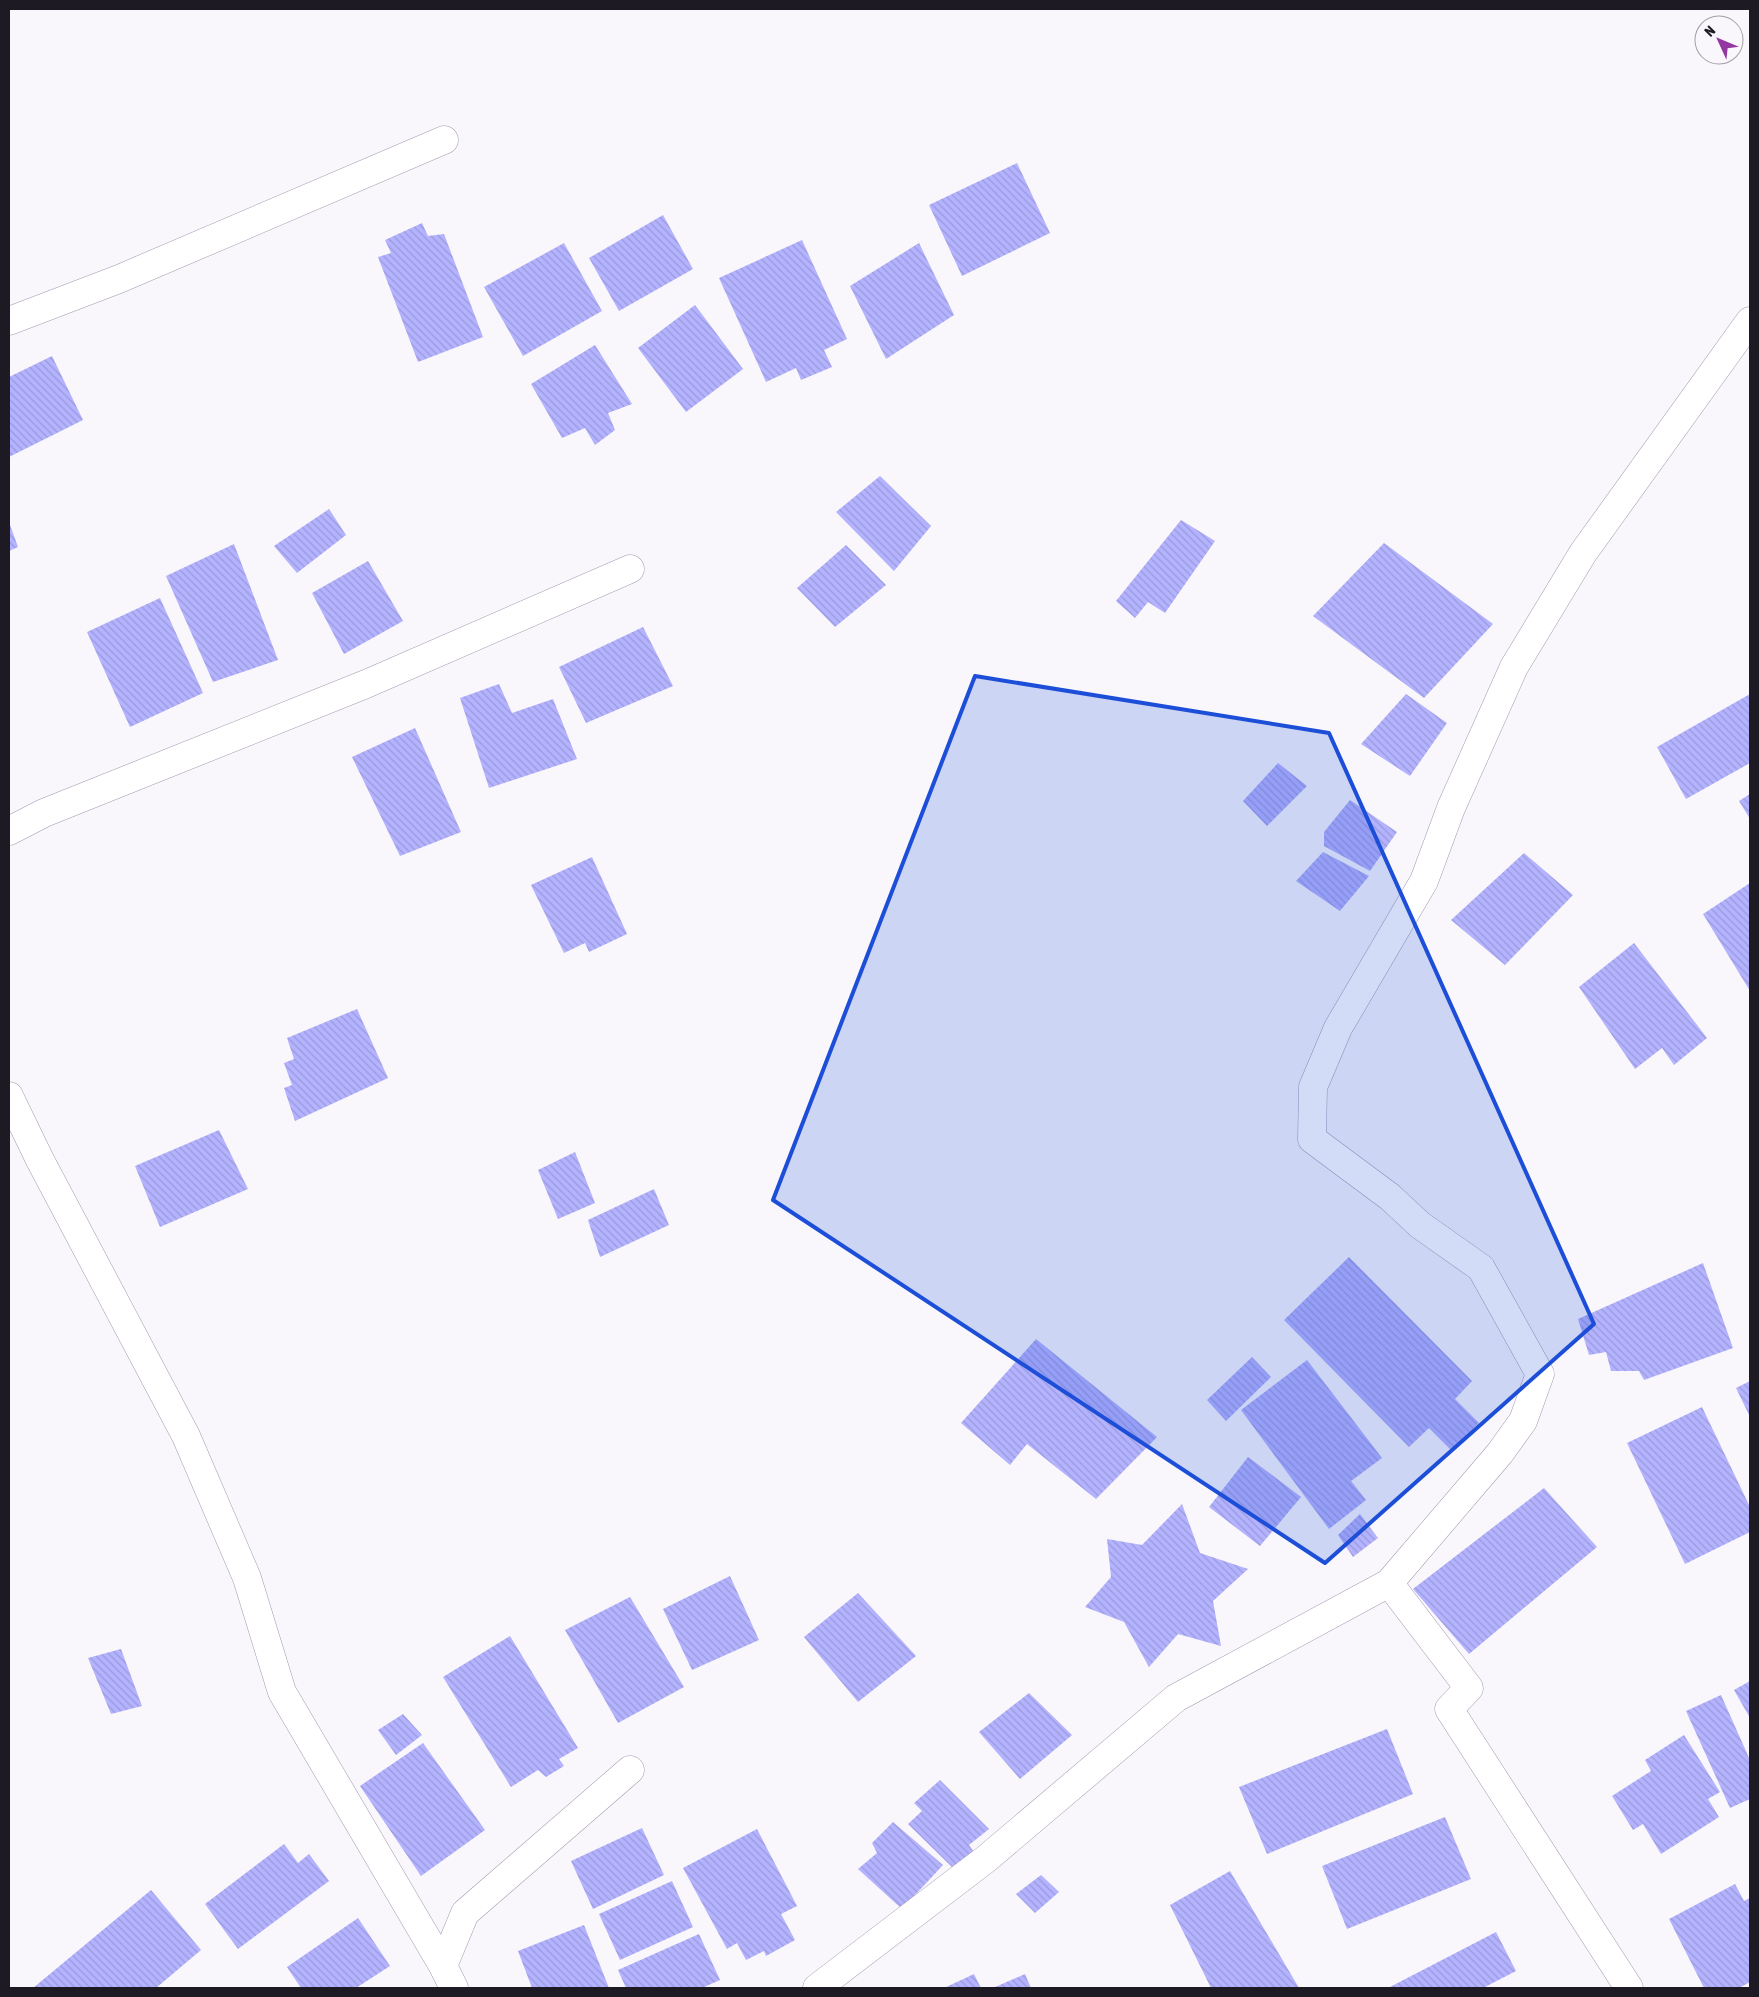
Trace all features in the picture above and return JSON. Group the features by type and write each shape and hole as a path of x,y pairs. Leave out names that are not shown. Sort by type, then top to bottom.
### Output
{"street":[{"path":"9,321 119,279 444,140"},
{"path":"817,1988 986,1859 1176,1698 1389,1583 1500,1453 1524,1421 1540,1374 1481,1268 1420,1225 1390,1197 1312,1139 1313,1086 1338,1028 1424,881 1451,808 1514,667 1583,553 1750,321"},
{"path":"9,831 44,813 366,684 630,569"},
{"path":"9,1096 40,1160 186,1436 247,1578 282,1692 449,1977"},
{"path":"1389,1583 1469,1688 1449,1709 1629,1988"},
{"path":"449,1977 465,1912 630,1770"}],"highlighted area":[{"path":"975,676 1329,733 1594,1324 1325,1563 773,1200"}],"building":[{"path":"1017,163 1050,233 962,276 929,205"},
{"path":"663,215 693,269 619,311 589,258"},
{"path":"422,223 428,236 444,234 483,337 418,362 378,257 391,253 385,240"},
{"path":"802,240 847,339 824,350 832,367 801,380 796,368 766,382 719,278"},
{"path":"564,243 602,311 523,356 484,287"},
{"path":"919,243 954,315 886,359 850,286"},
{"path":"695,305 743,369 686,412 638,348"},
{"path":"595,345 632,404 608,413 615,430 595,445 585,428 562,438 531,384"},
{"path":"52,356 83,420 9,457 9,377"},
{"path":"880,476 931,526 894,571 836,512"},
{"path":"329,509 346,535 297,573 274,546"},
{"path":"1181,520 1215,541 1165,613 1148,602 1135,618 1116,601"},
{"path":"9,522 18,547 9,551"},
{"path":"1384,543 1493,624 1424,698 1313,616"},
{"path":"234,544 278,660 213,682 166,576"},
{"path":"846,545 886,585 835,627 797,588"},
{"path":"368,561 403,621 344,654 312,593"},
{"path":"160,598 203,693 130,727 87,632"},
{"path":"643,627 673,686 586,723 559,667"},
{"path":"499,684 512,713 553,699 577,759 489,788 460,698"},
{"path":"1406,694 1447,723 1410,776 1361,744"},
{"path":"1750,694 1750,763 1686,799 1657,747"},
{"path":"415,728 461,832 400,856 352,757"},
{"path":"1278,763 1307,786 1267,826 1243,801"},
{"path":"1750,794 1750,819 1739,801"},
{"path":"1350,800 1397,832 1370,871 1324,846 1324,832"},
{"path":"1323,852 1369,876 1340,911 1296,881"},
{"path":"1524,853 1573,895 1505,965 1451,920"},
{"path":"592,857 627,934 589,952 585,943 564,953 531,885"},
{"path":"1750,883 1750,991 1703,914"},
{"path":"1634,943 1707,1038 1674,1065 1662,1048 1635,1069 1579,987"},
{"path":"357,1009 388,1078 295,1121 284,1088 292,1085 284,1063 294,1059 287,1038"},
{"path":"219,1130 248,1189 160,1227 135,1166"},
{"path":"575,1152 595,1203 558,1219 538,1170"},
{"path":"654,1189 669,1225 600,1257 588,1220"},
{"path":"1349,1257 1472,1381 1455,1399 1479,1423 1451,1450 1429,1428 1409,1447 1284,1320"},
{"path":"1703,1263 1733,1348 1644,1380 1639,1371 1611,1371 1606,1352 1589,1355 1578,1319"},
{"path":"1036,1339 1157,1437 1096,1499 1027,1444 1010,1465 961,1423"},
{"path":"1252,1357 1271,1377 1226,1421 1207,1400"},
{"path":"1307,1360 1382,1458 1351,1481 1366,1500 1329,1529 1241,1410"},
{"path":"1750,1381 1750,1417 1736,1388"},
{"path":"1702,1407 1750,1507 1750,1532 1685,1564 1627,1443"},
{"path":"1248,1457 1301,1497 1260,1546 1209,1507"},
{"path":"1544,1488 1597,1547 1469,1654 1413,1589"},
{"path":"1182,1504 1200,1553 1248,1569 1213,1601 1221,1646 1178,1634 1149,1667 1124,1622 1085,1607 1111,1577 1107,1539 1142,1545"},
{"path":"1360,1514 1378,1538 1353,1557 1338,1535"},
{"path":"730,1576 759,1640 692,1670 663,1609"},
{"path":"858,1593 916,1656 858,1702 804,1637"},
{"path":"630,1597 684,1687 618,1723 565,1630"},
{"path":"510,1636 578,1748 559,1759 564,1766 546,1777 538,1770 511,1787 443,1677"},
{"path":"121,1649 142,1706 111,1714 88,1658"},
{"path":"1750,1681 1750,1718 1734,1690"},
{"path":"1029,1693 1072,1735 1020,1779 979,1732"},
{"path":"1721,1695 1750,1760 1750,1799 1730,1808 1686,1711"},
{"path":"403,1714 422,1735 396,1755 378,1730"},
{"path":"1387,1729 1413,1794 1267,1854 1239,1787"},
{"path":"1684,1735 1720,1792 1708,1799 1719,1817 1661,1854 1643,1824 1633,1830 1612,1796 1651,1771 1645,1760"},
{"path":"423,1743 485,1830 421,1876 360,1786"},
{"path":"940,1780 989,1829 969,1845 976,1855 955,1870 908,1824 922,1811 914,1803"},
{"path":"1445,1817 1471,1879 1347,1929 1322,1866"},
{"path":"893,1822 943,1865 902,1909 858,1869 877,1853 872,1843"},
{"path":"642,1828 664,1875 593,1909 571,1861"},
{"path":"757,1829 797,1906 781,1914 795,1940 766,1956 764,1951 746,1960 737,1943 727,1949 683,1868"},
{"path":"284,1844 298,1863 309,1854 329,1881 238,1949 205,1904"},
{"path":"1230,1871 1299,1988 1211,1988 1170,1905"},
{"path":"1041,1875 1059,1892 1035,1913 1016,1894"},
{"path":"672,1881 693,1927 620,1960 599,1914"},
{"path":"1735,1884 1744,1901 1750,1898 1750,1982 1739,1988 1704,1988 1669,1919"},
{"path":"151,1890 201,1950 156,1988 33,1988"},
{"path":"358,1918 390,1966 356,1988 301,1988 287,1967"},
{"path":"584,1925 609,1988 532,1988 518,1951"},
{"path":"1496,1932 1516,1971 1483,1988 1388,1988"},
{"path":"699,1934 720,1980 702,1988 626,1988 618,1970"},
{"path":"974,1974 981,1988 944,1988"},
{"path":"1025,1974 1031,1988 993,1988"}]}
